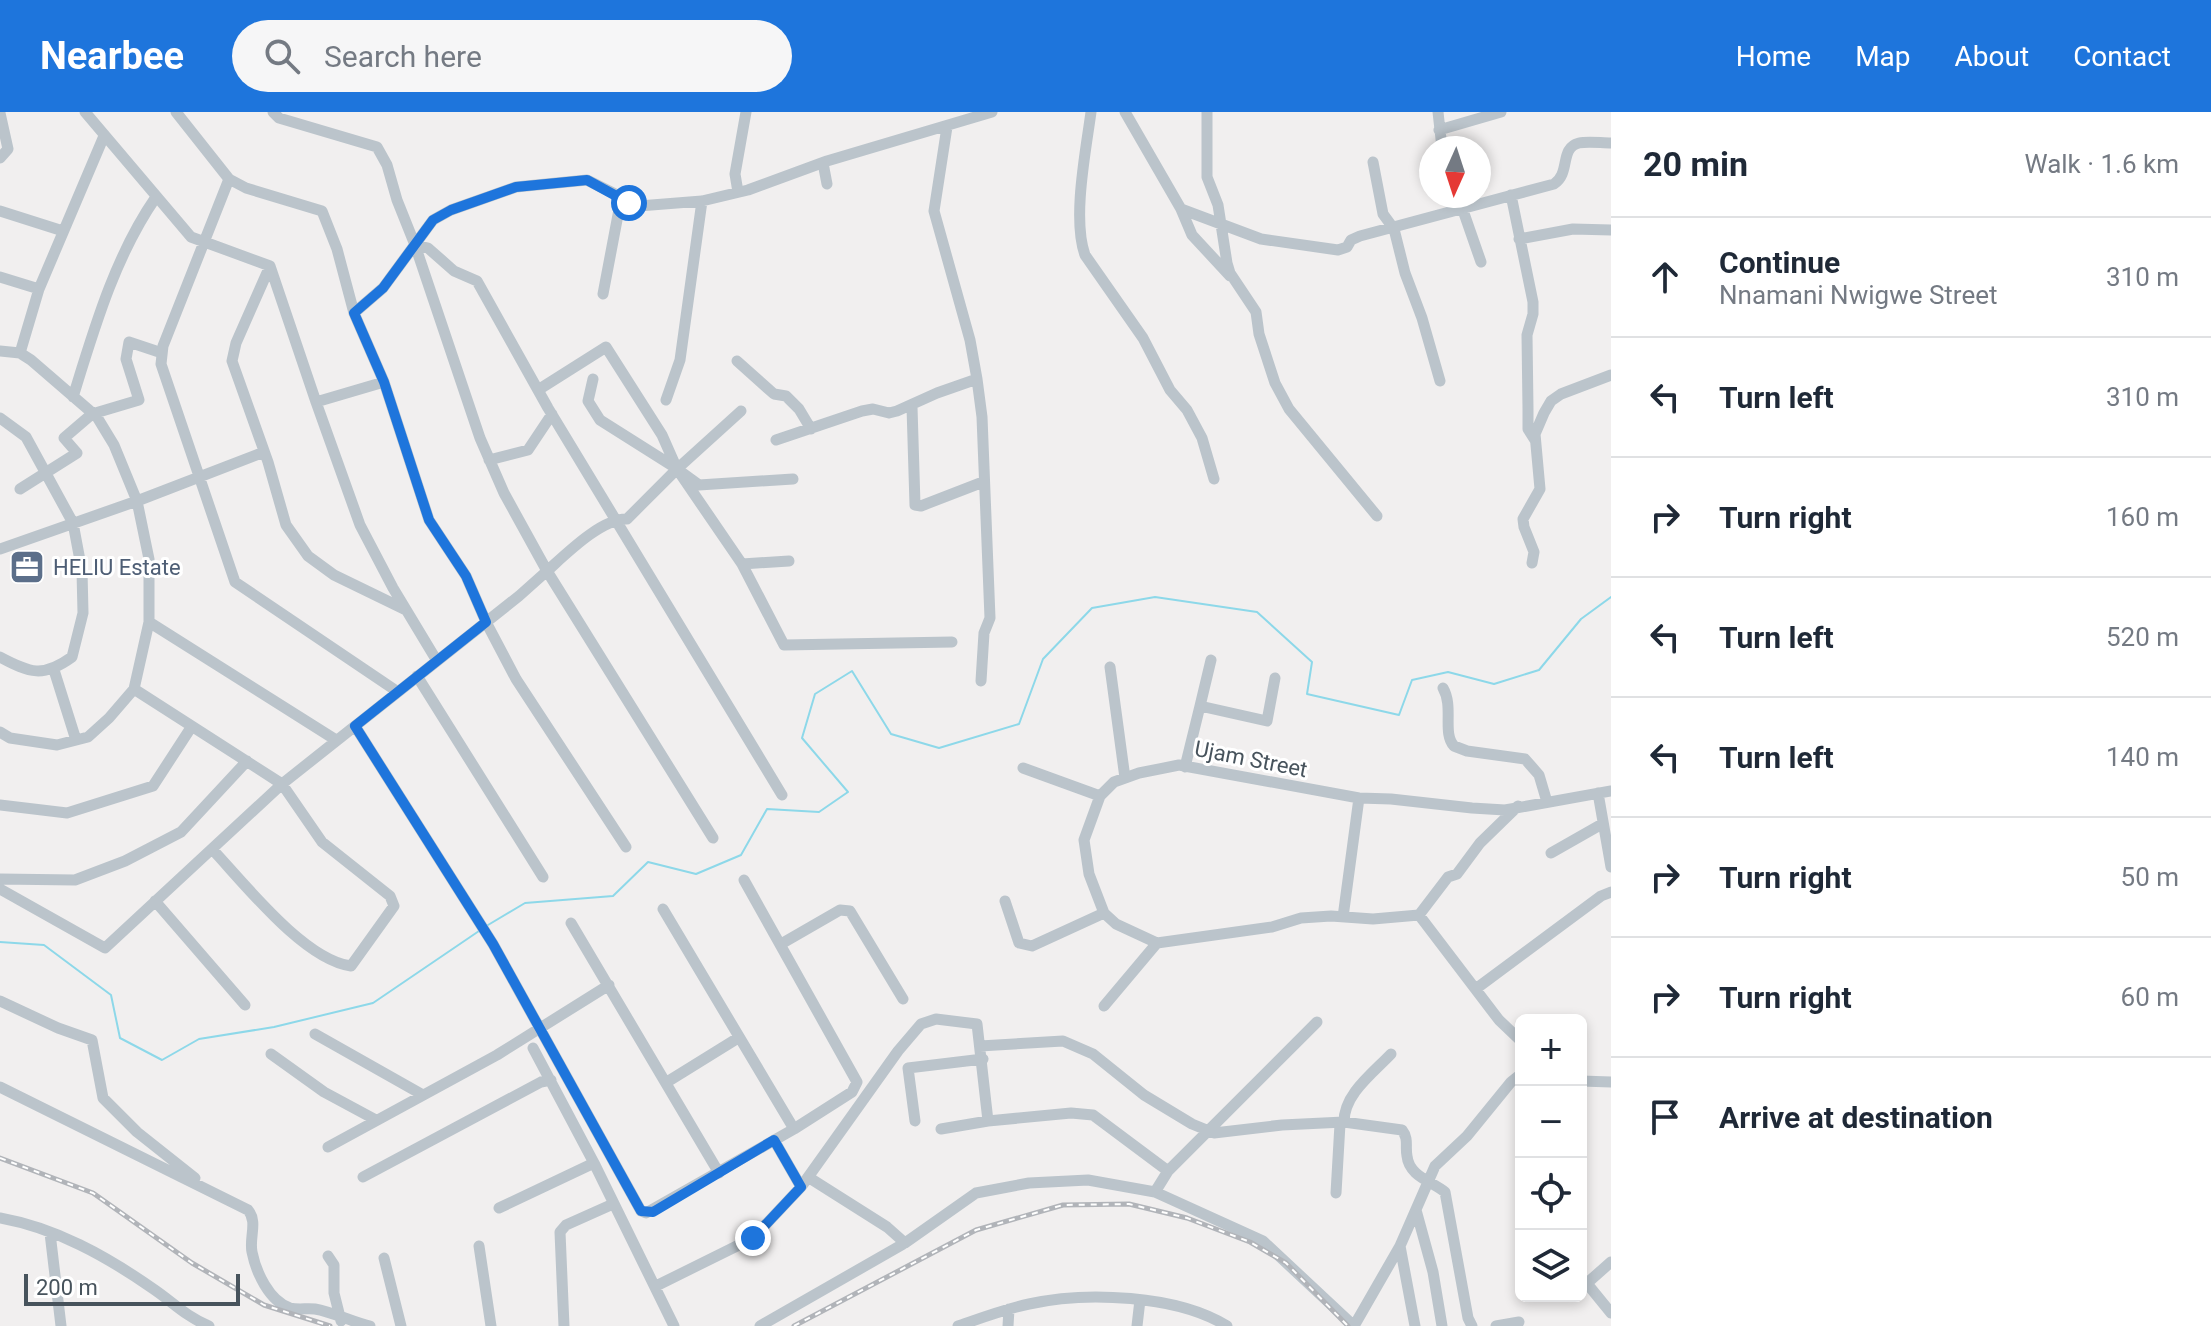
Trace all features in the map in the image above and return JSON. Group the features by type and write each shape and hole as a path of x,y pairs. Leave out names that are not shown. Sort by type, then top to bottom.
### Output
{"street":[{"path":"85,112 191,237 270,266"},
{"path":"176,112 229,179 246,188 322,211 337,249 354,313 384,382 429,520 466,576 516,679 626,847"},
{"path":"273,112 279,118 377,147 387,165 480,438 504,493 547,571 713,838"},
{"path":"738,192 735,174 746,112"},
{"path":"354,313 383,288 433,220 451,210 516,187 587,180 639,206 702,201 992,112"},
{"path":"1091,112 1082,178 1081,244 1085,255 1143,338 1170,390 1187,410 1202,438 1214,479"},
{"path":"1125,112 1181,209 1192,235 1239,285"},
{"path":"1207,112 1207,177 1218,205 1230,273 1256,312 1259,334 1275,383 1289,409 1377,516"},
{"path":"1438,112 1440,136"},
{"path":"1439,130 1501,112"},
{"path":"0,113 8,149 0,158"},
{"path":"947,127 934,211 970,340 982,417 990,618 984,633 981,681"},
{"path":"20,353 39,289 104,136"},
{"path":"1181,209 1261,239 1338,250 1360,236 1554,184 1562,179 1571,147 1579,143 1611,143"},
{"path":"1373,162 1383,214 1394,229 1440,381"},
{"path":"823,163 827,184"},
{"path":"229,179 162,353 161,364 235,582 398,692"},
{"path":"1511,195 1533,302 1527,335 1528,429 1535,440"},
{"path":"73,397 97,320 137,224 156,197"},
{"path":"603,294 621,199"},
{"path":"666,400 680,360 702,201"},
{"path":"1463,209 1481,262"},
{"path":"0,211 63,231"},
{"path":"1519,239 1573,229 1611,230"},
{"path":"415,245 428,248 454,271 477,281 552,414 782,795"},
{"path":"270,266 360,525 437,661"},
{"path":"270,266 236,343 232,361 286,525 308,556 334,575 407,610"},
{"path":"0,277 39,289"},
{"path":"20,489 77,453 64,438 92,414 139,400 126,359 129,342 162,353"},
{"path":"538,390 606,347 662,435 677,469 742,564 784,645 952,642"},
{"path":"0,351 20,353 50,374 92,414 114,445 137,501 149,559 149,622 134,689 88,737 57,745 10,738 0,732"},
{"path":"737,361 774,394 786,396 799,409 811,429"},
{"path":"1532,563 1534,552 1523,523 1540,485 1535,440 1540,423 1551,401 1577,386 1611,375"},
{"path":"593,379 588,401 600,420 699,485 793,479"},
{"path":"776,440 862,411 873,409 889,413 912,407 937,393 977,379"},
{"path":"316,402 384,382"},
{"path":"912,407 915,505 921,506 983,482"},
{"path":"0,889 105,948 282,784 486,622 582,541 617,519 627,519 741,411"},
{"path":"489,460 528,450 552,414"},
{"path":"0,418 26,437 73,523 82,571 83,613 72,657 54,670 27,672 0,657"},
{"path":"0,549 264,452"},
{"path":"742,564 789,561"},
{"path":"149,622 336,740"},
{"path":"1185,767 1211,660"},
{"path":"1110,667 1125,778"},
{"path":"54,670 76,740"},
{"path":"417,676 543,877"},
{"path":"1200,706 1267,721 1275,678"},
{"path":"1443,688 1449,699 1449,741 1467,751 1525,759 1539,775 1547,802"},
{"path":"134,689 282,784 322,842 390,896 394,906 351,966 335,964 286,928 212,849"},
{"path":"0,805 67,813 153,786 192,726"},
{"path":"355,726 493,944 641,1211 653,1212 794,1129 852,1092 857,1082 744,880"},
{"path":"0,879 75,880 125,861 181,832 247,761"},
{"name":"Ujam Street","path":"1100,796 1114,782 1162,767 1185,767 1359,798 1483,809 1505,810 1611,791"},
{"path":"1023,768 1100,796 1084,840 1089,874 1104,913 1126,930 1157,943 1272,927 1301,918 1373,919 1419,915 1448,877 1457,874 1480,843 1518,806"},
{"path":"1598,793 1611,867"},
{"path":"1343,917 1359,798"},
{"path":"1551,853 1602,824"},
{"path":"1477,988 1601,896 1611,892"},
{"path":"155,901 245,1005"},
{"path":"1005,901 1019,943 1032,946 1104,913"},
{"path":"663,909 794,1129"},
{"path":"781,944 840,910 850,911 903,999"},
{"path":"1419,915 1499,1020 1515,1035"},
{"path":"571,923 719,1173"},
{"path":"1104,1006 1157,943"},
{"path":"328,1147 539,1029 609,985"},
{"path":"0,1001 92,1040 103,1098 137,1132 214,1193"},
{"path":"656,1286 753,1238 805,1182 898,1051 921,1024 936,1019 977,1024 988,1121"},
{"path":"1155,1192 1168,1171 1317,1022"},
{"path":"315,1034 423,1095"},
{"path":"667,1082 738,1038"},
{"path":"908,1068 981,1052 1063,1041 1093,1054 1144,1095 1207,1131 1234,1133 1282,1125 1342,1123 1402,1130 1407,1139 1407,1160 1415,1174 1445,1192 1472,1326"},
{"path":"533,1048 674,1326"},
{"path":"898,1051 908,1068 915,1121"},
{"path":"271,1054 324,1092 376,1120"},
{"path":"1336,1193 1344,1112 1350,1098 1391,1054"},
{"path":"760,1326 905,1243 976,1193 1029,1183 1088,1180 1155,1192 1263,1241 1354,1326 1400,1246 1435,1166 1467,1136 1515,1079"},
{"path":"363,1177 487,1109 551,1080"},
{"path":"1587,1081 1611,1082"},
{"path":"0,1087 248,1210 253,1216 252,1253 270,1294 288,1307 318,1310 341,1322 370,1326"},
{"path":"941,1129 1071,1113 1093,1115 1168,1171"},
{"path":"774,1140 805,1182 887,1227 905,1243"},
{"path":"499,1208 594,1163"},
{"path":"564,1326 560,1232 566,1225 613,1204"},
{"path":"1416,1210 1433,1272 1442,1326"},
{"path":"0,1218 25,1222 88,1248 155,1290 182,1312 209,1326"},
{"path":"50,1233 61,1326"},
{"path":"479,1246 491,1326"},
{"path":"1400,1246 1415,1326"},
{"path":"328,1256 334,1265 334,1293 341,1322"},
{"path":"384,1258 401,1326"},
{"path":"1587,1280 1611,1262"},
{"path":"1587,1287 1611,1313"},
{"path":"1137,1326 1140,1300"},
{"path":"958,1326 1009,1309 1049,1301 1140,1300 1191,1309 1227,1326"},
{"path":"1008,1326 1009,1309"}],"waterway":[{"path":"488,925 525,903 613,896 648,862 696,874 741,855 767,809 819,812 848,792 802,738 815,694 852,671 891,734 939,748 1019,724 1043,659 1092,608 1155,597 1257,612 1312,662 1307,694 1399,715 1412,680 1448,672 1494,684 1539,670 1581,619 1611,597"},
{"path":"0,942 44,945 111,995 120,1038 162,1060 199,1039 274,1027 373,1003 479,931"}],"railway":[{"path":"0,1158 93,1193 192,1263 264,1305 330,1326"},
{"path":"794,1326 976,1230 1063,1205 1129,1204 1187,1218 1250,1242 1286,1263 1348,1326"}],"place":[{"name":"HELIU Estate","path":"27,567"}],"route":[{"path":"629,203 587,180 516,187 451,210 433,220 383,288 354,313 384,382 429,520 475,592 486,622 355,726 493,944 641,1211 653,1212 774,1140 801,1187 753,1238"}]}
